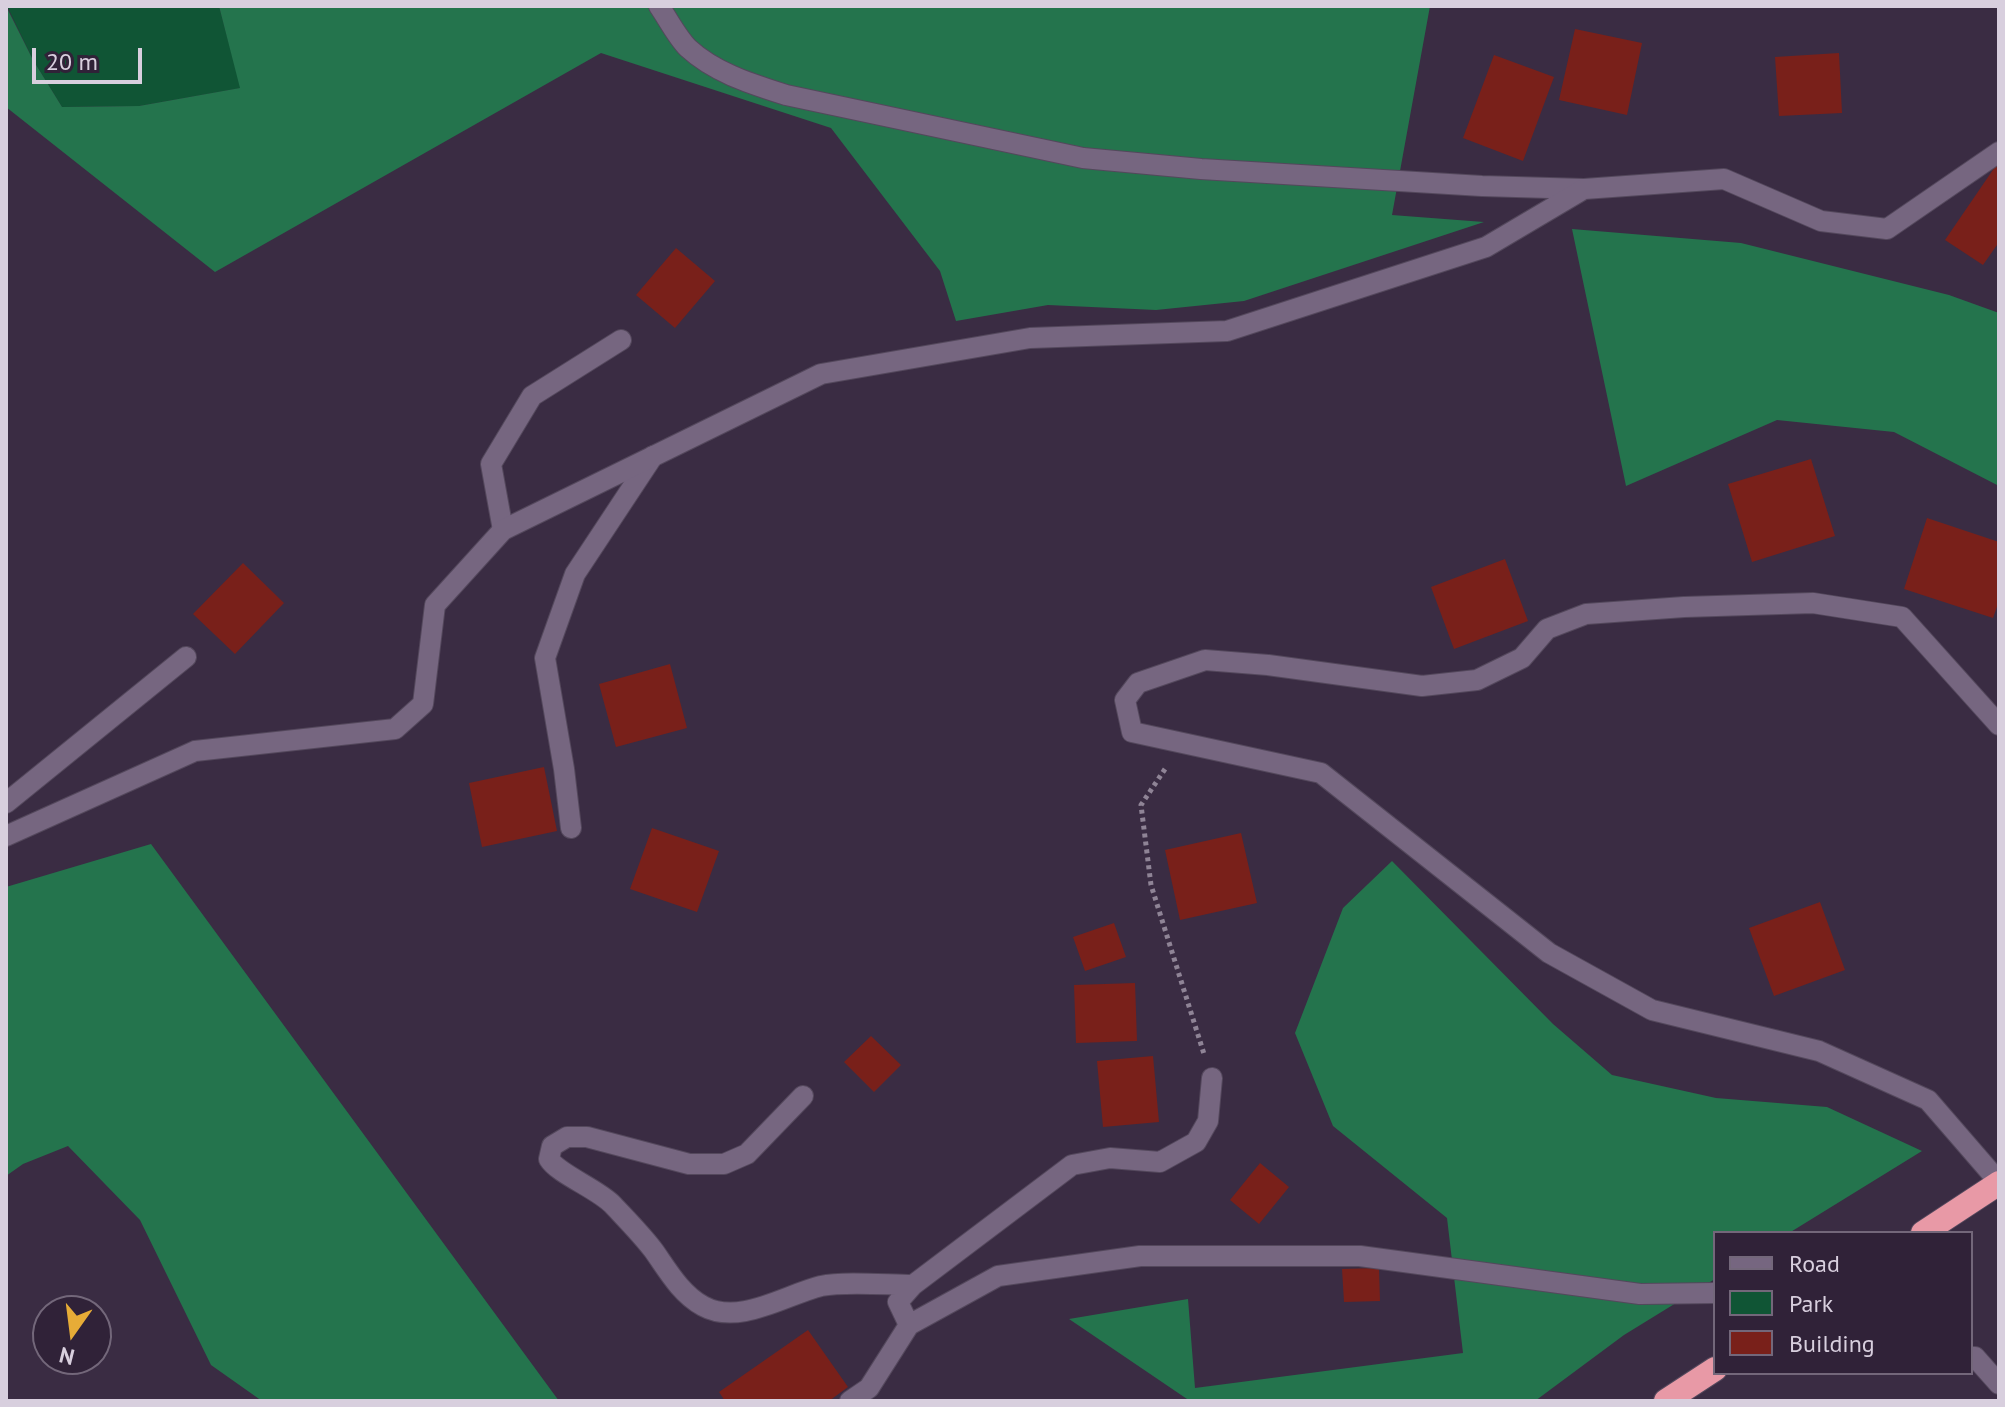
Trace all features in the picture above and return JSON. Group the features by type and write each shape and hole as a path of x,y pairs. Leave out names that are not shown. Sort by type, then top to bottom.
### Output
{"highway":[{"path":"1926,1231 1999,1182"},
{"path":"1666,1401 1713,1370"}],"street":[{"path":"659,6 688,48 719,69 748,83 786,95 1083,158 1201,169 1482,186 1584,189 1724,179 1821,221 1887,229 1999,152"},
{"path":"6,836 195,751 395,729 423,704 435,605 503,530 821,374 1030,338 1227,331 1486,247 1584,189"},
{"path":"503,530 491,464 532,396 621,340"},
{"path":"571,828 545,658 575,574 653,456"},
{"path":"1999,725 1902,617 1813,603 1586,614 1547,629 1522,658 1477,680 1422,686 1268,665 1205,660 1138,683 1125,700 1132,732 1321,773 1549,953 1652,1010 1819,1051 1928,1100 1999,1182"},
{"path":"6,803 186,657"},
{"path":"909,1325 898,1302 913,1285 1072,1165 1110,1158 1160,1162 1196,1142 1208,1121 1212,1078"},
{"path":"803,1096 747,1154 724,1164 689,1164 587,1137 567,1137 552,1146 549,1159 553,1166 610,1202 652,1249 674,1280 705,1308 726,1313 749,1310 823,1285 913,1285"},
{"path":"850,1401 869,1388 909,1325 998,1276 1140,1256 1360,1256 1640,1294 1713,1293"},
{"path":"1973,1357 1999,1384"}],"path":[{"path":"1184,742 1141,805 1151,885 1212,1078"}],"green space":[{"path":"6,6 33,60 62,107 139,106 240,88 219,6 1430,6 1392,215 1484,222 1244,301 1156,310 1048,305 956,321 940,271 831,128 601,53 215,272 6,107"},
{"path":"7,6 219,6 241,88 139,106 62,107 33,60"},
{"path":"1572,229 1741,243 1949,295 1999,313 1999,486 1894,432 1777,420 1626,486"},
{"path":"151,844 559,1401 262,1401 211,1365 140,1220 68,1146 23,1164 6,1176 6,887"},
{"path":"1392,861 1553,1024 1612,1075 1716,1098 1827,1107 1922,1151 1792,1231 1713,1231 1713,1280 1624,1335 1535,1401 1190,1401 1069,1319 1188,1299 1195,1388 1463,1353 1447,1218 1333,1126 1295,1033 1343,908"}],"building":[{"path":"1575,29 1642,43 1627,115 1559,100"},
{"path":"1839,53 1842,113 1779,116 1775,57"},
{"path":"1494,55 1554,77 1523,161 1463,138"},
{"path":"1999,161 1999,242 1983,265 1945,240"},
{"path":"676,248 715,281 675,328 636,295"},
{"path":"1811,459 1835,536 1752,562 1728,484"},
{"path":"1927,518 1999,542 1999,601 1993,618 1904,589"},
{"path":"1505,559 1528,621 1454,649 1431,587"},
{"path":"243,563 284,603 235,654 193,614"},
{"path":"670,664 687,728 616,747 599,684"},
{"path":"544,767 557,831 482,847 469,783"},
{"path":"652,828 719,851 697,912 630,889"},
{"path":"1241,833 1257,903 1180,920 1165,850"},
{"path":"1820,902 1845,970 1774,996 1749,928"},
{"path":"1114,923 1126,957 1085,971 1073,937"},
{"path":"1135,983 1137,1041 1076,1043 1074,985"},
{"path":"871,1036 901,1065 874,1092 844,1062"},
{"path":"1153,1056 1159,1122 1103,1127 1097,1061"},
{"path":"1260,1163 1289,1187 1259,1224 1230,1200"},
{"path":"1379,1268 1380,1301 1344,1302 1342,1269"},
{"path":"808,1330 848,1387 829,1401 725,1401 719,1392"}]}
